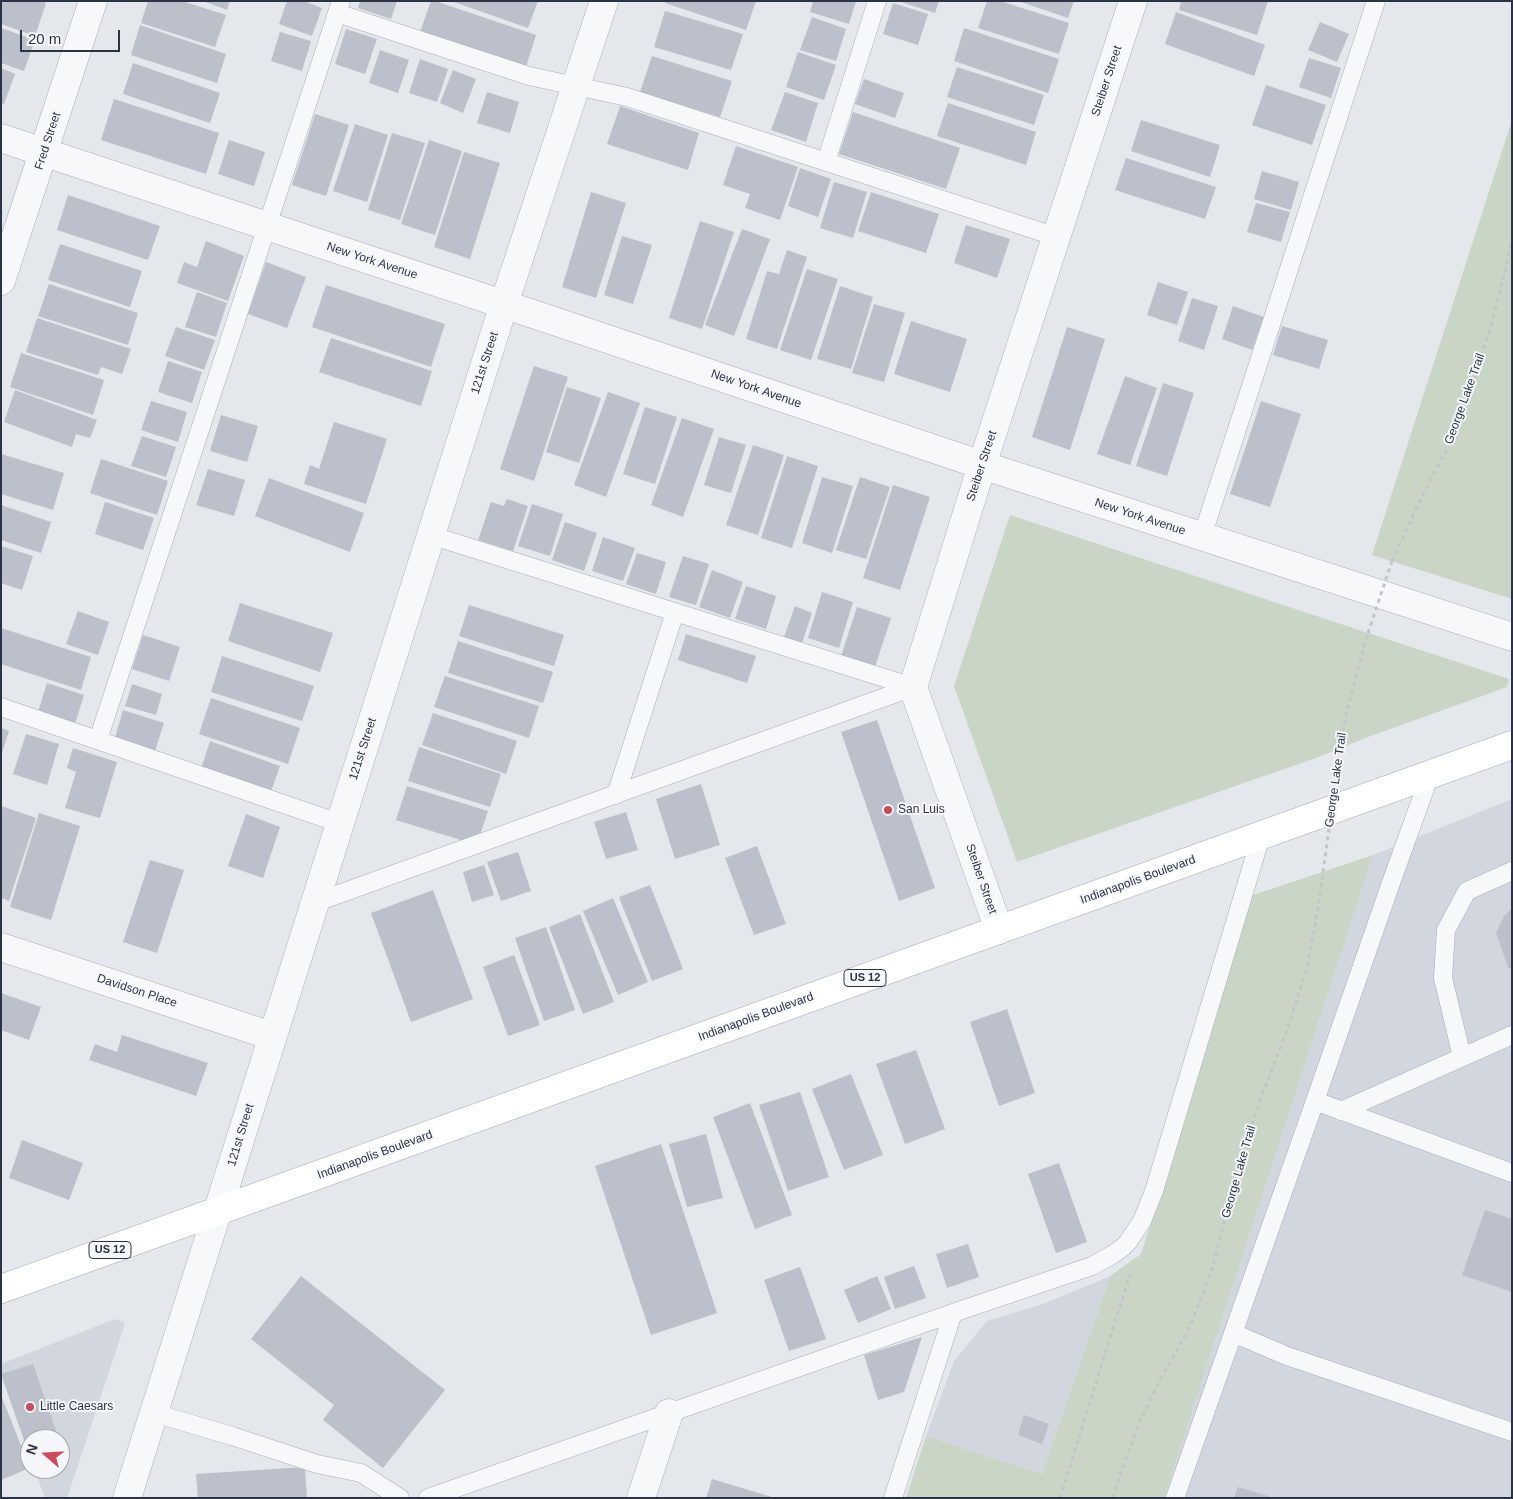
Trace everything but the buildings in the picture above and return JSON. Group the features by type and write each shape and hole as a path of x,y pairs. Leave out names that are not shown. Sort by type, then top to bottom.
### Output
{"main road":[{"name":"Indianapolis Boulevard","path":"1,1289 1512,745"}],"street":[{"name":"Fred Street","path":"1,281 93,1"},
{"name":"121st Street","path":"127,1498 430,535 604,1"},
{"name":"Steiber Street","path":"999,930 913,687 982,465 1133,1"},
{"name":"New York Avenue","path":"1,138 504,304 982,465 1512,638"},
{"name":"Davidson Place","path":"1,947 272,1036"},
{"path":"641,1498 669,1413"}],"lane":[{"path":"826,162 877,1"},
{"path":"1202,537 1376,1"},
{"path":"98,740 339,7 529,76 627,97 1057,237"},
{"path":"430,535 913,687"},
{"path":"616,795 675,612"},
{"path":"314,903 913,687"},
{"path":"1,707 339,823"},
{"path":"1175,1498 1430,775"},
{"path":"428,1498 1092,1266 1123,1247 1142,1221 1154,1191 1261,836"},
{"path":"1462,1057 1443,978 1446,930 1467,891 1512,871"},
{"path":"1341,1111 1512,1035"},
{"path":"1316,1101 1512,1173"},
{"path":"892,1498 953,1313"},
{"path":"1233,1333 1287,1356 1512,1432"},
{"path":"154,1413 317,1464 361,1473 400,1498"}],"path":[{"name":"George Lake Trail","path":"1114,1498 1136,1430 1161,1378 1189,1329 1212,1269 1234,1184 1306,972 1316,921 1340,748 1347,710 1368,633 1392,561 1420,500 1456,432 1479,366 1512,241"},
{"path":"1060,1498 1132,1270 1123,1247"}],"shaded area":[{"path":"1512,799 1512,1498 1164,1498 1373,855"},
{"path":"1110,1276 1042,1474 926,1436 954,1361 987,1321 1046,1303"},
{"path":"115,1319 125,1323 67,1498 45,1498 38,1479 70,1479 70,1429 20,1429 1,1374 1,1364"}],"green space":[{"path":"1512,120 1512,599 1372,555"},
{"path":"1010,515 1509,679 1507,687 1368,737 1316,758 1017,862 954,686"},
{"path":"1373,855 1164,1498 906,1498 926,1436 1042,1474 1110,1276 1141,1254 1253,895"}],"place":[{"name":"San Luis","path":"888,810"},
{"name":"Little Caesars","path":"30,1407"}]}
